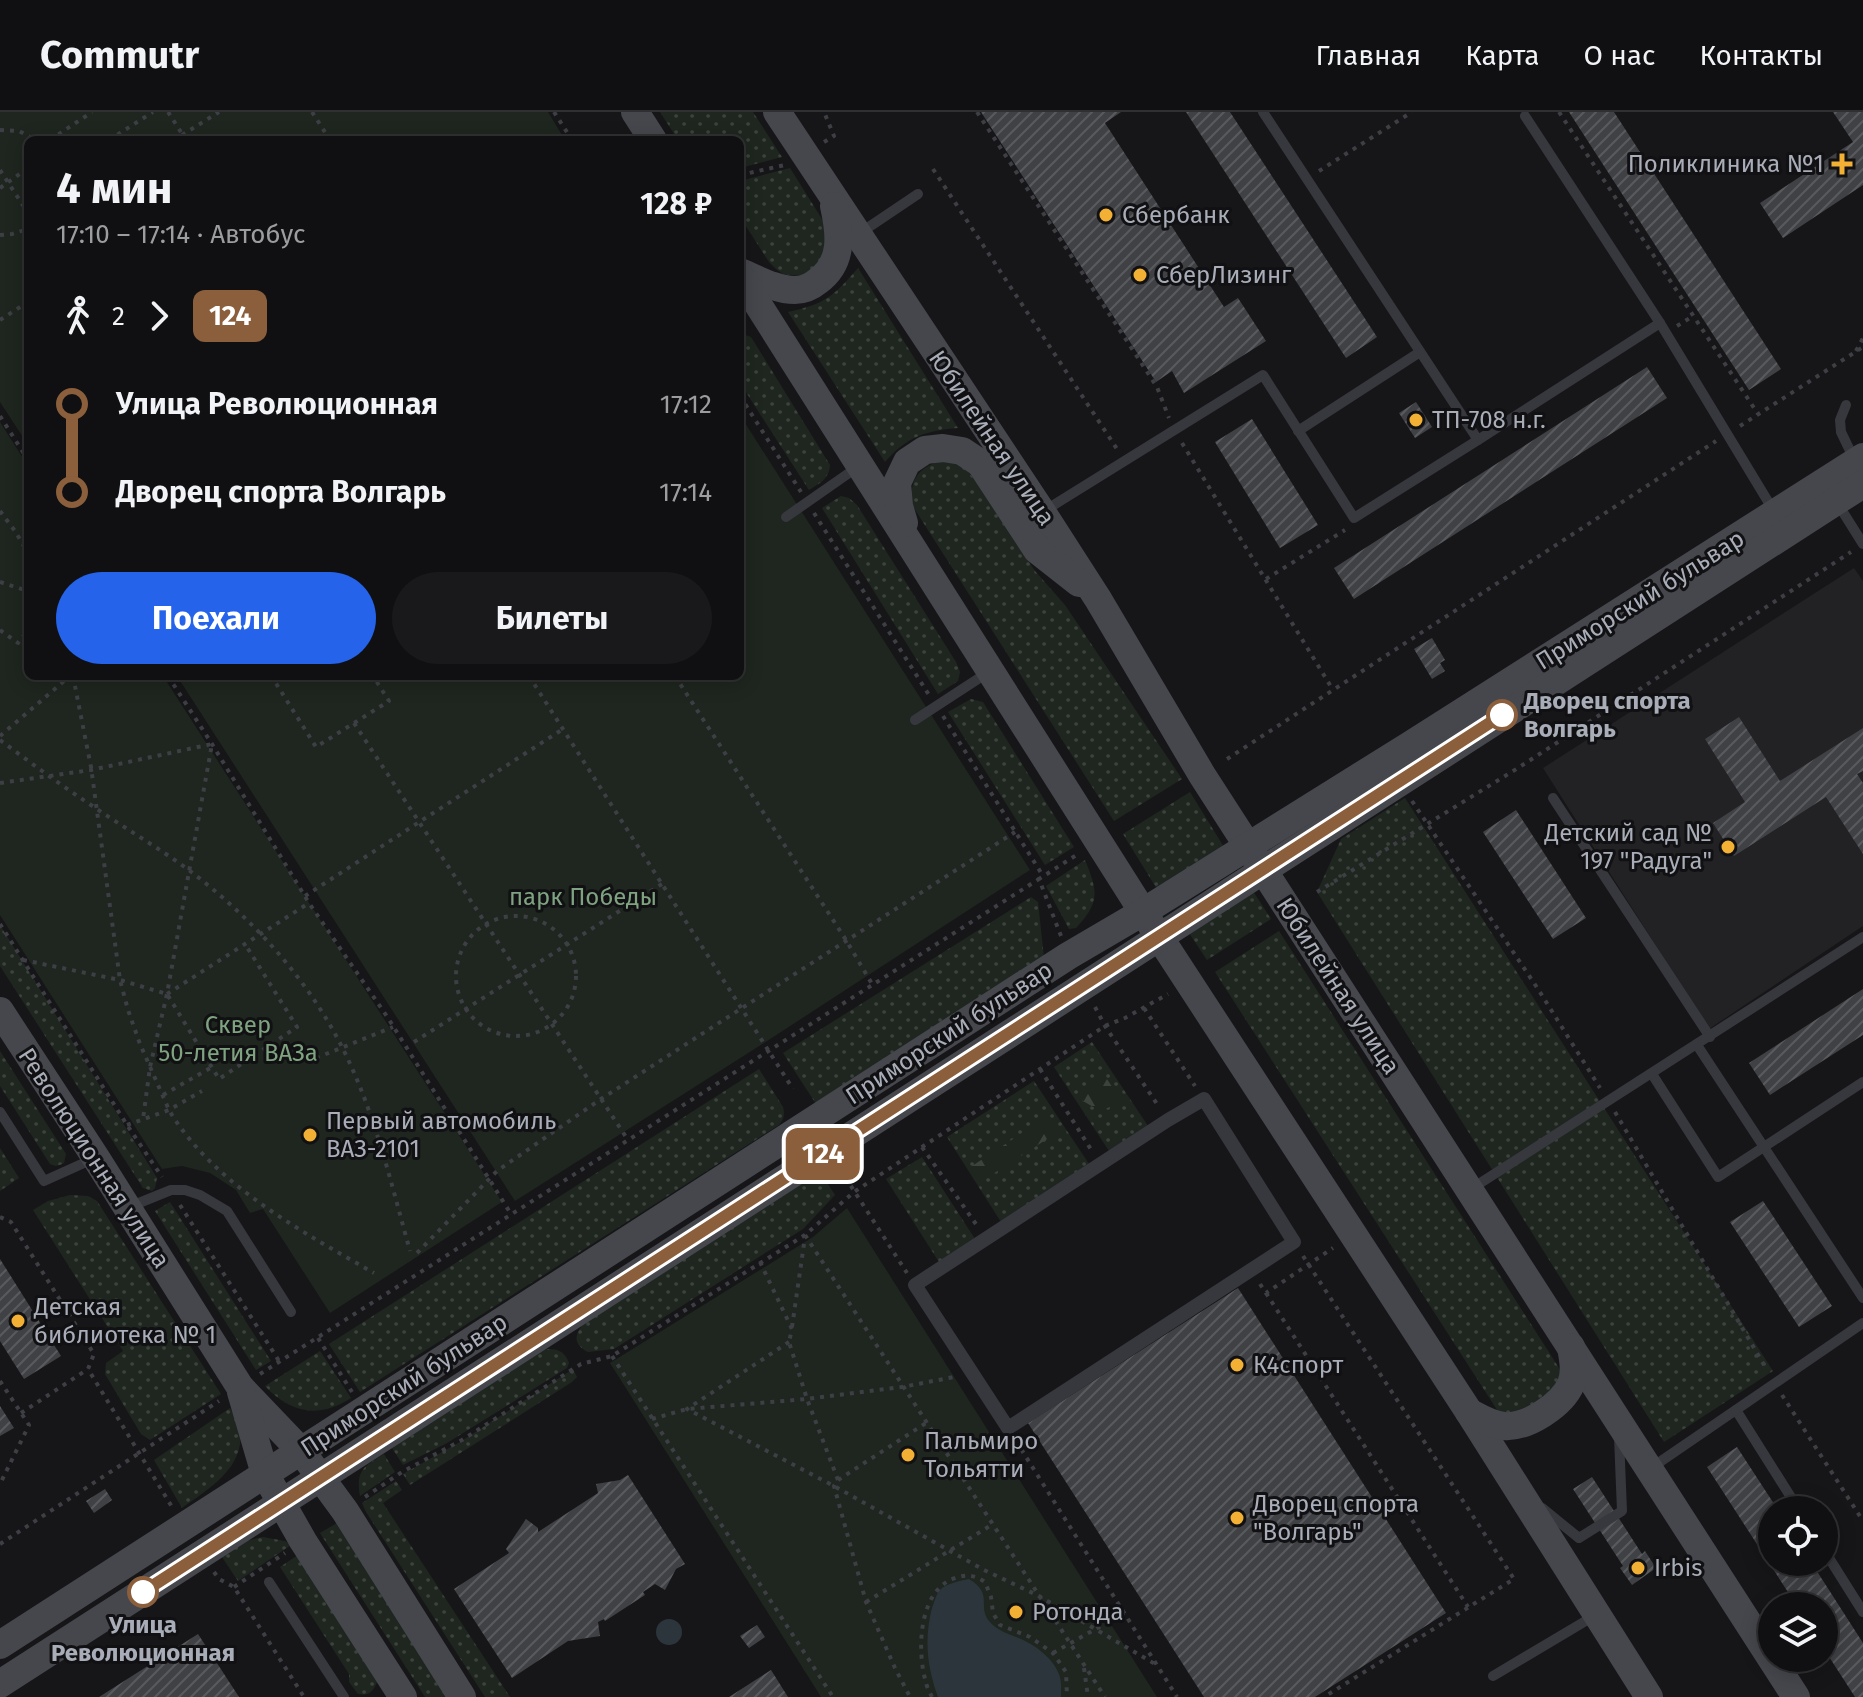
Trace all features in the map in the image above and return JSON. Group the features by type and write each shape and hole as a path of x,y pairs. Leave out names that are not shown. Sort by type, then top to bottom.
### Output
{"main road":[{"path":"635,112 650,136"},
{"name":"Юбилейная улица","path":"777,112 1098,599 1202,775 1796,1697"},
{"path":"744,275 796,290 821,280 832,267 839,251 839,228 830,193"},
{"path":"744,280 1143,912 1469,1412 1649,1697"},
{"path":"912,547 899,506 897,483 907,462 925,450 943,448 962,451 980,463 1037,550 1098,599"},
{"path":"0,1684 1159,936 1256,858 1836,501 1860,468"},
{"name":"Приморский бульвар","path":"0,1645 1068,956 1143,912 1256,858 1776,514 1860,468"},
{"name":"Революционная улица","path":"0,1011 240,1387 301,1451 345,1511 462,1697"},
{"path":"1469,1412 1506,1427 1523,1424 1539,1416 1557,1403 1571,1385 1575,1367 1571,1345"},
{"path":"240,1387 265,1474 397,1693"}],"street":[{"path":"1204,1099 1294,1242 1008,1428 915,1285 1168,1120 1204,1099"}],"lane":[{"path":"1263,112 1478,440"},
{"path":"1525,116 1660,323 1776,514"},
{"path":"857,234 918,194"},
{"path":"1042,512 1263,375 1354,518 1660,323"},
{"path":"1298,431 1420,352"},
{"path":"1846,405 1840,420 1841,432 1860,468"},
{"path":"786,517 861,465"},
{"path":"1836,501 1863,544"},
{"path":"915,720 990,671"},
{"path":"1553,798 1710,1037"},
{"path":"1470,1190 1863,937"},
{"path":"1697,1045 1863,1298"},
{"path":"1652,1074 1718,1177 1863,1082"},
{"path":"0,1112 44,1181 96,1158"},
{"path":"127,1208 171,1190 185,1190 227,1211 291,1312"},
{"path":"1649,1470 1863,1323"},
{"path":"1736,1410 1790,1496"},
{"path":"1516,1487 1579,1538 1622,1511 1618,1422"},
{"path":"1838,1572 1863,1612"},
{"path":"269,1582 344,1697"},
{"path":"1493,1676 1596,1615"}],"path":[{"path":"56,136 92,112"},
{"path":"115,136 153,112"},
{"path":"168,112 183,136"},
{"path":"187,136 219,112"},
{"path":"312,112 327,136"},
{"path":"554,112 569,136"},
{"path":"977,112 1157,387 1174,430 1333,690"},
{"path":"1307,179 1412,112"},
{"path":"1559,112 1758,415"},
{"path":"0,130 19,131 28,136"},
{"path":"933,169 1125,461"},
{"path":"0,170 24,207"},
{"path":"0,188 24,171"},
{"path":"0,235 24,230"},
{"path":"0,320 24,305"},
{"path":"1855,353 1863,338"},
{"path":"1227,759 1863,347"},
{"path":"744,402 1015,832 1041,878 1061,937"},
{"path":"0,416 24,454"},
{"path":"0,511 24,547"},
{"path":"1317,892 1518,768 1850,552"},
{"path":"0,582 24,590"},
{"path":"0,630 18,643 24,635"},
{"path":"66,680 0,738 48,776 190,871 222,897 272,946 306,990 343,1048 371,1113 410,1251"},
{"path":"72,680 91,770 120,980 128,1010 169,1110 214,1166 253,1198 298,1229 374,1273"},
{"path":"171,680 309,903 393,1027 511,1214"},
{"path":"274,680 316,747 389,701 376,680"},
{"path":"532,680 793,1089"},
{"path":"678,680 872,985"},
{"path":"354,723 628,1140"},
{"path":"305,896 563,729"},
{"path":"0,783 91,770 212,744"},
{"path":"143,1119 150,1067 167,994 212,744"},
{"path":"1406,792 1538,989 1609,1102 1775,1383 1863,1521"},
{"path":"417,1253 488,1178 601,1099 1015,832"},
{"path":"0,1544 403,1281 1080,853"},
{"path":"414,1042 662,884"},
{"path":"167,994 309,903"},
{"path":"512,915 531,917 548,924 567,944 577,975 573,997 564,1014 552,1025 537,1034 516,1037 499,1034 480,1025 465,1010 455,978 459,955 468,940 486,924 512,915"},
{"path":"0,924 279,1361"},
{"path":"23,960 120,980 167,994 219,1079 297,1027 245,944"},
{"path":"360,1500 581,1364 612,1356 805,1235 854,1192 1105,1026 1172,992"},
{"path":"1092,1001 1105,1026 1168,1120"},
{"path":"1144,1008 1204,1099"},
{"path":"316,1058 393,1027"},
{"path":"163,1095 212,1067"},
{"path":"1040,1069 1101,1165"},
{"path":"127,1125 169,1110 202,1091"},
{"path":"922,1147 986,1239"},
{"path":"854,1192 915,1285"},
{"path":"0,1217 11,1222 94,1354 88,1369 21,1413"},
{"path":"805,1235 789,1342 838,1480"},
{"path":"805,1235 1105,1697"},
{"path":"1294,1242 1514,1579 1324,1697"},
{"path":"1266,1293 1335,1247"},
{"path":"760,1262 792,1329"},
{"path":"1252,1270 1468,1607"},
{"path":"317,1337 355,1397"},
{"path":"687,1409 789,1342"},
{"path":"612,1356 833,1697"},
{"path":"88,1369 177,1514"},
{"path":"652,1419 687,1409 902,1387 972,1373"},
{"path":"0,1381 29,1425 0,1484"},
{"path":"687,1409 834,1486 949,1552 1037,1595 1155,1664"},
{"path":"910,1697 866,1602 834,1486 838,1480 926,1423"},
{"path":"1008,1428 1177,1697"},
{"path":"866,1602 993,1524"},
{"path":"211,1566 219,1579 234,1587 304,1697"},
{"path":"979,1578 984,1570"},
{"path":"932,1697 924,1679 922,1625 938,1587 955,1578 971,1575 985,1582 993,1613 1000,1625 1030,1637 1053,1653 1066,1672 1067,1697"},
{"path":"1053,1653 1124,1613"},
{"path":"1083,1665 1088,1697"}],"shaded area":[{"name":"Детский сад № 197 \"Радуга\"","path":"1854,568 1863,581 1863,926 1709,1029 1543,768"},
{"path":"969,1579 981,1590 986,1616 993,1625 1032,1645 1053,1663 1060,1678 1061,1697 938,1697 928,1653 932,1608 943,1588"},
{"path":"669,1619 678,1623 682,1632 678,1641 669,1645 660,1641 656,1632 660,1623"}],"green space":[{"path":"0,112 548,112 563,136 24,136 24,439 0,402"},
{"path":"660,112 753,112 782,157 744,167 744,136 675,136"},
{"path":"790,168 827,227 824,262 801,276 783,274 769,262 744,223 744,180"},
{"path":"858,268 958,428 917,437 885,462 788,312 828,298"},
{"path":"744,334 751,337 830,465 826,477 809,490 744,389"},
{"name":"парк Победы","path":"744,421 1030,870 515,1201 180,680 744,680"},
{"name":"Сквер 50-летия ВАЗа","path":"0,422 24,460 24,680 166,680 502,1202 330,1313 263,1209 250,1213 236,1190 210,1173 182,1166 162,1169 0,915"},
{"path":"945,460 957,462 967,469 1035,571 1065,605 1182,779 1114,821 912,505 912,488 918,475 928,466"},
{"path":"841,496 857,505 956,662 960,672 958,681 938,694 822,508"},
{"path":"971,699 983,702 1074,847 1045,865 948,712"},
{"path":"1190,792 1227,852 1160,894 1123,834"},
{"path":"1405,798 1773,1371 1664,1442 1317,892 1341,839"},
{"path":"1085,860 1094,889 1093,903 1076,928 1069,929 1046,886"},
{"path":"1251,888 1271,919 1207,960 1187,930"},
{"path":"1031,897 1038,902 1044,958 816,1104 783,1053"},
{"path":"0,925 157,1178 152,1191 143,1188 0,966"},
{"path":"1279,931 1561,1371 1553,1389 1538,1401 1501,1416 1215,972"},
{"path":"1092,1042 1148,1126 1109,1151 1054,1067"},
{"path":"0,1051 66,1154 64,1163 57,1166 50,1164 0,1086"},
{"path":"759,1069 783,1107 784,1117 779,1125 360,1392 329,1344"},
{"path":"1101,1070 1122,1102 1100,1111 1078,1098"},
{"path":"1034,1081 1089,1164 1001,1222 947,1137"},
{"path":"1048,1116 1058,1132 982,1181 972,1166"},
{"path":"0,1148 19,1178 0,1191"},
{"path":"922,1157 975,1239 939,1262 886,1179"},
{"path":"820,1172 835,1195 803,1229 614,1349 588,1352 580,1346 577,1335 584,1323"},
{"path":"70,1195 88,1196 97,1201 221,1394 150,1440 141,1434 105,1374 106,1363 123,1351 33,1210 48,1201"},
{"path":"170,1202 271,1361 256,1370 155,1211"},
{"path":"847,1208 1157,1697 821,1697 610,1363 813,1237"},
{"path":"548,1349 564,1354 569,1363 567,1368 447,1443 403,1465 392,1448"},
{"path":"320,1351 351,1398 328,1409 305,1410 284,1402 265,1386"},
{"path":"573,1369 577,1377 572,1382 410,1485 403,1474 460,1442"},
{"path":"230,1408 240,1431 237,1456 222,1477 182,1508 154,1460"},
{"path":"384,1454 395,1472 360,1496 360,1475 371,1462"},
{"path":"396,1481 402,1490 383,1503 510,1697 485,1697 366,1512 362,1503"},
{"path":"337,1523 449,1697 425,1697 320,1533"},
{"path":"263,1537 291,1545 238,1581 222,1557 246,1541"},
{"path":"298,1555 377,1682 368,1694 358,1694 349,1682 349,1674 280,1567"}],"building":[{"name":"Сбербанк","path":"981,112 1121,112 1105,123 1224,307 1238,298 1266,341 1184,393 1172,371 1156,382"},
{"path":"1186,112 1230,112 1377,337 1346,358"},
{"path":"1569,112 1614,112 1781,369 1749,390"},
{"name":"Поликлиника №1","path":"1833,112 1863,112 1863,185 1783,238 1760,203 1853,142"},
{"path":"1647,367 1667,398 1354,599 1334,568"},
{"name":"ТП-708 н.г.","path":"1416,402 1432,427 1415,438 1399,413"},
{"path":"1252,419 1318,525 1280,548 1215,442"},
{"path":"1432,638 1445,660 1440,663 1445,671 1432,679 1414,649"},
{"path":"1739,717 1780,781 1863,728 1863,771 1857,774 1863,783 1863,854 1826,797 1734,856 1713,823 1745,802 1705,739"},
{"path":"1516,810 1586,918 1553,939 1483,832"},
{"path":"1863,989 1863,1035 1770,1095 1749,1063"},
{"path":"1763,1201 1832,1306 1799,1327 1730,1222"},
{"path":"0,1259 61,1356 24,1379 0,1341"},
{"name":"Дворец спорта \"Волгарь\"","path":"1238,1288 1446,1613 1315,1697 1204,1697 1028,1423"},
{"path":"0,1406 14,1428 0,1436"},
{"path":"1737,1447 1769,1496 1758,1496 1758,1546 1707,1467"},
{"path":"628,1475 685,1564 676,1569 665,1590 655,1584 643,1592 645,1595 605,1621 598,1622 600,1636 568,1641 512,1678 454,1589 509,1553 506,1549 526,1519 538,1528 538,1532 598,1493 596,1484 620,1480"},
{"path":"1592,1477 1642,1554 1645,1551 1656,1568 1632,1585 1573,1489"},
{"path":"105,1489 112,1500 94,1513 86,1501"},
{"path":"1778,1576 1820,1576 1830,1592 1788,1592"},
{"path":"1838,1604 1863,1643 1863,1697 1855,1697 1838,1671"},
{"path":"757,1625 765,1637 749,1648 740,1636"},
{"path":"198,1634 239,1697 99,1697"},
{"path":"771,1670 788,1697 729,1697"}],"bus line":[{"name":"124","path":"143,1592 1502,715"}],"place":[{"name":"Поликлиника №1","path":"1842,164"},
{"name":"Сбербанк","path":"1106,215"},
{"name":"СберЛизинг","path":"1140,275"},
{"name":"ТП-708 н.г.","path":"1416,420"},
{"name":"Дворец спорта Волгарь","path":"1502,715"},
{"name":"Детский сад № 197 \"Радуга\"","path":"1728,847"},
{"name":"Первый автомобиль ВАЗ-2101","path":"310,1135"},
{"name":"Детская библиотека № 1","path":"18,1321"},
{"name":"К4спорт","path":"1237,1365"},
{"name":"Пальмиро Тольятти","path":"908,1455"},
{"name":"Дворец спорта \"Волгарь\"","path":"1237,1518"},
{"name":"Irbis","path":"1638,1568"},
{"name":"Улица Революционная","path":"143,1592"},
{"name":"Ротонда","path":"1016,1612"}]}
